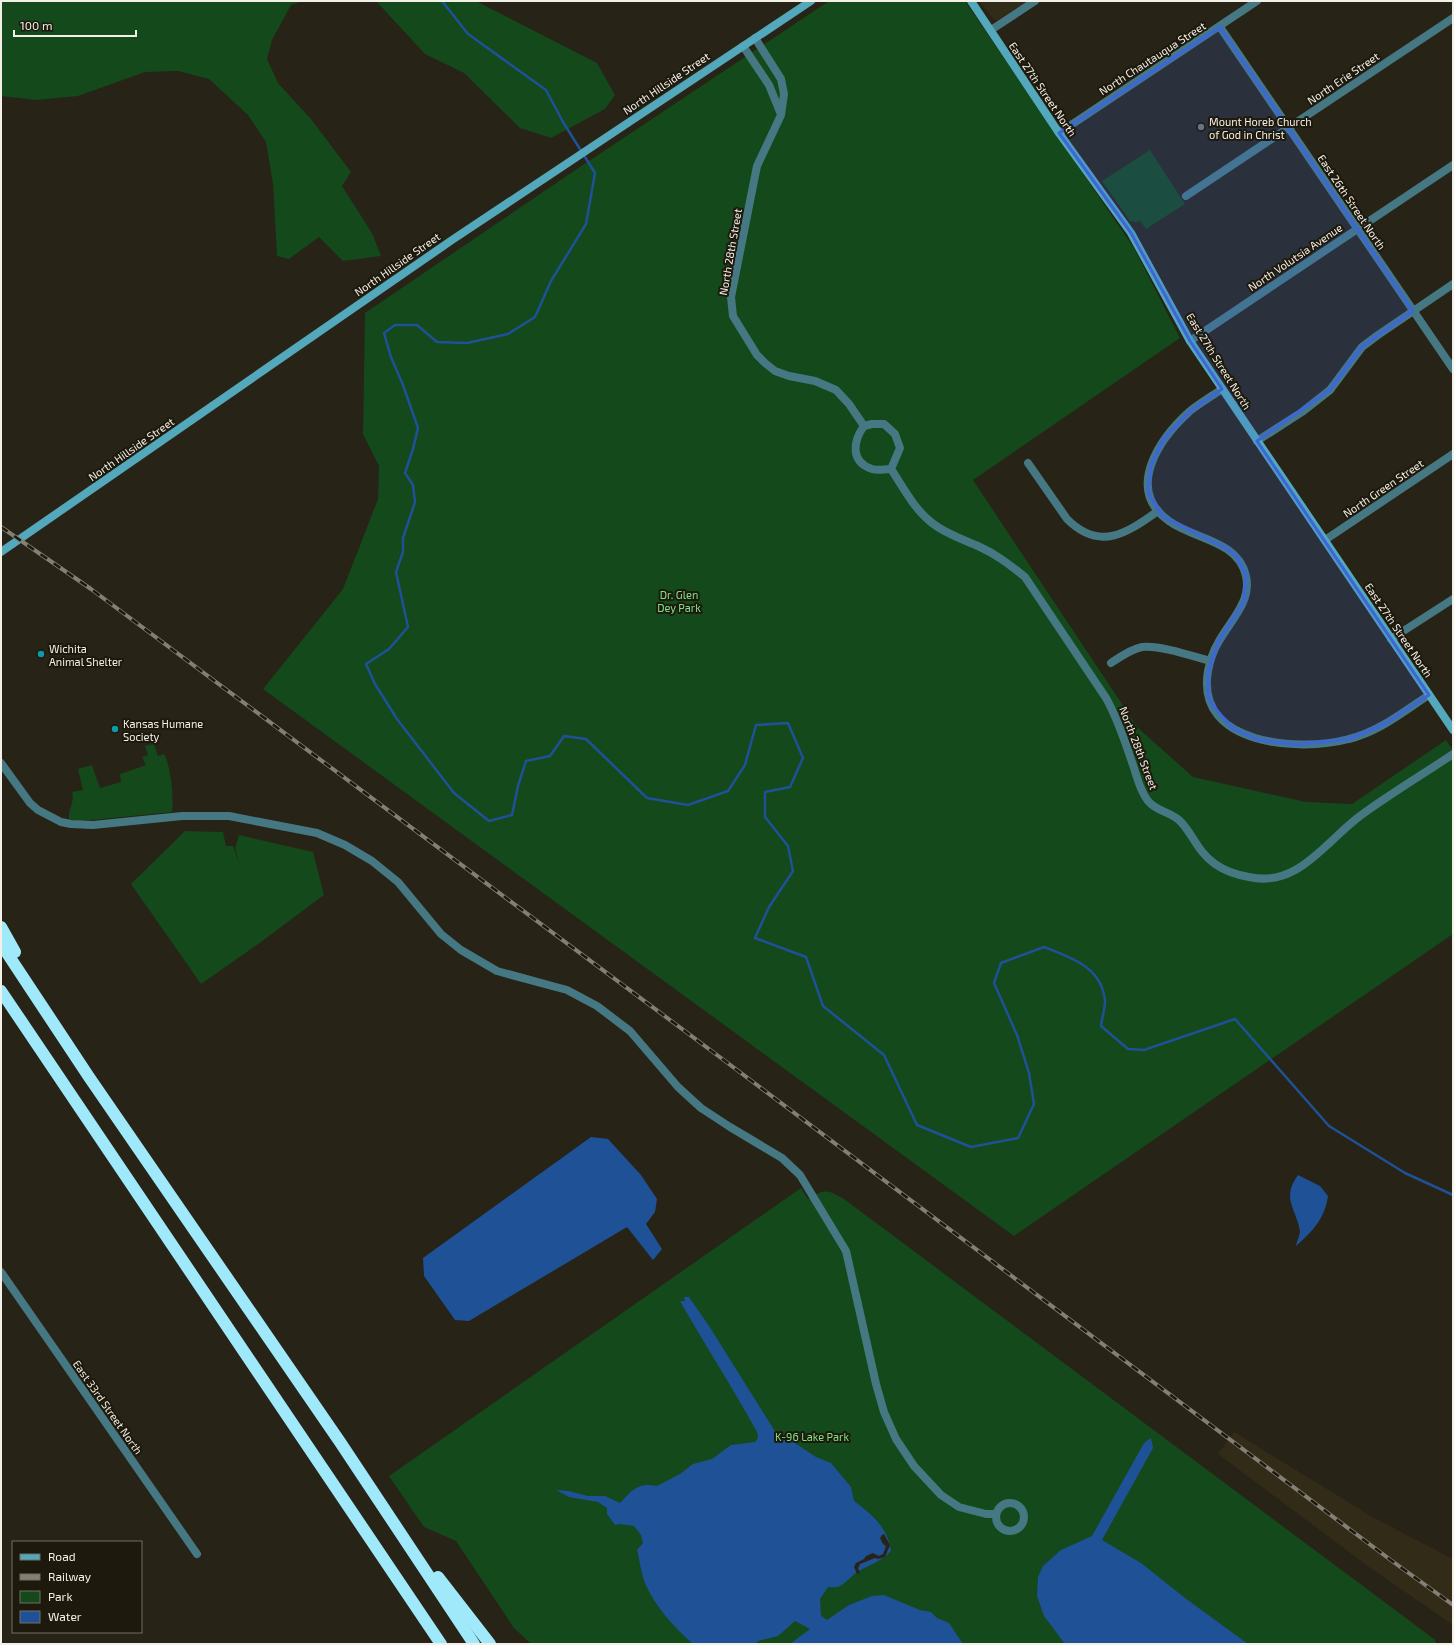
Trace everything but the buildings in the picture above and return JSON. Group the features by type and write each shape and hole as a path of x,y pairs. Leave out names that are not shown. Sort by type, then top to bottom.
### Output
{"highway":[{"path":"1,927 30,981 89,1077"},
{"path":"1,944 89,1077 340,1442 474,1644"},
{"path":"1,991 441,1644"},
{"path":"1,998 22,1024"},
{"path":"399,1531 490,1644"}],"main road":[{"name":"North Hillside Street","path":"1,552 452,240 811,1"},
{"name":"East 27th Street North","path":"971,1 1059,133 1131,233 1190,341 1453,730"}],"street":[{"path":"991,30 1036,1"},
{"name":"North Chautauqua Street","path":"1059,133 1257,1"},
{"name":"North Erie Street","path":"1186,196 1453,18"},
{"name":"East 26th Street North","path":"1220,27 1453,369"},
{"name":"North 28th Street","path":"755,38 781,79 784,94 781,115 757,166 731,297 733,316 757,354 765,363 775,371 789,376 815,381 836,390 849,404 864,426"},
{"path":"743,46 769,85 781,115"},
{"name":"North Volutsia Avenue","path":"1190,341 1453,165"},
{"path":"1257,440 1302,412 1330,390 1362,347 1453,284"},
{"path":"1222,389 1186,415 1163,439 1156,452 1148,477 1149,495 1158,511 1170,522 1214,541 1227,549 1236,556 1243,566 1246,576 1247,587 1244,601 1218,642 1210,661 1208,672 1208,697 1218,715 1233,729 1258,740 1274,743 1317,744 1350,740 1366,734 1429,695"},
{"path":"884,424 895,434 900,448 891,469 873,470 862,465 856,456 854,445 857,434 864,426 884,424"},
{"name":"North Green Street","path":"1325,540 1453,454"},
{"path":"1028,463 1074,526 1092,535 1114,536 1127,532 1158,511"},
{"name":"North 28th Street","path":"891,469 914,504 931,523 955,537 1008,562 1025,577 1116,715 1141,789 1149,802 1183,823 1204,855 1229,872 1252,878 1275,878 1299,869 1360,817 1453,754"},
{"path":"1391,639 1453,599"},
{"path":"1111,663 1123,655 1143,647 1176,652 1210,661"},
{"path":"1,763 30,803 47,816 61,822 93,825 182,816 229,816 317,833 345,845 378,866 398,882 441,934 460,950 497,971 567,990 597,1006 630,1031 678,1087 701,1108 782,1158 800,1175 846,1251 876,1384 884,1412 896,1438 914,1466 941,1495 959,1507 986,1514 996,1514"},
{"name":"East 33rd Street North","path":"1,1272 198,1554"}],"highlighted area":[{"path":"1220,27 1413,311 1362,347 1330,390 1257,441 1429,695 1385,724 1350,739 1297,745 1258,740 1233,729 1213,706 1208,697 1208,672 1218,642 1244,601 1246,575 1236,556 1227,549 1163,517 1149,495 1148,487 1151,465 1163,439 1191,410 1222,389 1190,341 1131,233 1059,133"}],"shaded area":[{"path":"979,1 1027,1 998,20 994,20"},
{"path":"1234,1432 1374,1518 1453,1559 1453,1625 1369,1567 1218,1454"}],"green space":[{"path":"1,1 303,1 291,5 272,40 267,59 278,83 311,119 351,172 342,186 372,233 381,256 343,261 319,237 289,259 277,256 273,184 266,142 248,115 209,79 178,71 145,72 78,96 36,100 1,96"},
{"path":"376,1 476,1 597,63 615,95 605,109 551,138 520,128 464,73 425,54"},
{"name":"Dr. Glen Dey Park","path":"829,1 965,1 1134,248 1180,338 973,480 1138,728 1193,777 1306,802 1352,804 1446,740 1453,750 1453,934 1014,1236 263,689 343,589 378,499 379,466 363,434 365,313 565,177"},
{"path":"1150,150 1185,204 1146,229 1140,221 1130,221 1102,181"},
{"path":"154,744 158,756 164,754 168,766 172,791 172,812 79,821 69,819 69,812 73,799 72,792 83,790 78,769 92,765 100,788 121,782 120,774 146,765 142,757 148,755 145,746"},
{"path":"185,831 223,832 226,846 233,846 239,863 235,848 239,835 313,852 324,895 201,984 131,884"},
{"name":"K-96 Lake Park","path":"801,1188 808,1199 818,1193 829,1192 844,1199 1434,1639 1437,1644 531,1644 514,1628 456,1541 424,1527 389,1476"}],"water":[{"path":"591,1137 608,1139 641,1175 657,1199 655,1212 646,1224 662,1249 653,1260 627,1227 469,1321 455,1320 424,1276 423,1258"},
{"path":"1298,1175 1320,1186 1328,1196 1321,1218 1308,1235 1296,1246 1300,1231 1290,1197 1293,1183"},
{"path":"684,1297 689,1297 709,1326 778,1436 792,1441 816,1457 831,1463 851,1487 854,1501 873,1516 883,1528 891,1551 879,1560 857,1572 840,1586 828,1587 820,1599 821,1616 827,1620 849,1605 872,1596 884,1595 920,1610 931,1612 937,1618 949,1623 963,1644 790,1644 810,1629 795,1621 778,1636 758,1641 755,1644 693,1644 666,1616 649,1592 644,1579 637,1550 643,1543 641,1535 634,1526 620,1524 615,1525 607,1514 607,1508 598,1502 569,1497 556,1490 569,1491 588,1496 605,1496 620,1503 628,1494 640,1486 657,1486 680,1474 693,1464 712,1459 731,1445 755,1442 758,1438 757,1432 748,1416 680,1301 685,1301"},
{"path":"1151,1438 1153,1448 1102,1540 1141,1563 1185,1598 1248,1644 1065,1644 1044,1616 1037,1596 1038,1577 1043,1566 1061,1550 1092,1536 1144,1443"}],"pier":[{"path":"884,1534 890,1545 885,1557 878,1559 875,1558 860,1564 858,1568 860,1573 857,1574 854,1567 856,1563 873,1553 879,1556 883,1554 886,1546 880,1538"}],"waterway":[{"path":"442,1 468,34 546,90 563,122 595,173 586,224 551,281 535,317 508,334 467,343 437,342 417,325 395,325 384,333 391,357 403,385 418,428 405,473 413,485 415,502 403,538 403,552 396,572 408,627 389,649 366,664 375,684 397,719 454,793 489,821 512,815 518,786 526,761 550,756 564,736 586,739 647,798 688,805 728,791 745,765 756,725 788,723 803,758 790,787 765,792 765,817 788,846 793,871 769,907 755,938 806,957 823,1006 884,1055 917,1125 971,1147 1018,1138 1034,1104 1029,1073 1017,1035 994,983 1001,963 1044,947 1075,960 1092,972 1103,989 1105,1007 1101,1026 1128,1049 1144,1050 1235,1019 1329,1126 1405,1173 1453,1195"}],"railway":[{"path":"1,527 91,589 721,1058 1392,1561 1453,1605"}],"place":[{"name":"Mount Horeb Church of God in Christ","path":"1201,127"},
{"name":"Wichita Animal Shelter","path":"41,654"},
{"name":"Kansas Humane Society","path":"115,729"}]}
